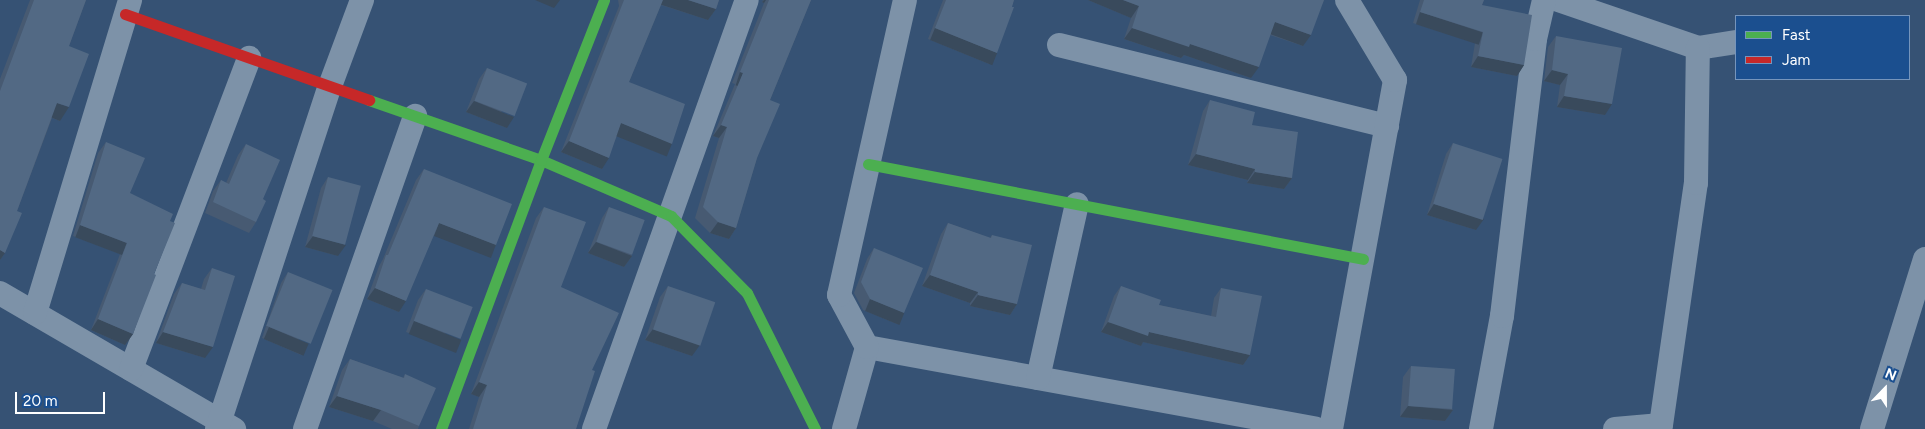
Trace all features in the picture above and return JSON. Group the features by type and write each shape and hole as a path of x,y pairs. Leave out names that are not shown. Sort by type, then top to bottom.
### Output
{"street":[{"path":"0,293 131,369 224,426 330,86 362,0"},
{"path":"442,429 541,160 604,0"},
{"path":"594,429 747,0"},
{"path":"844,429 868,347 839,295 905,0"},
{"path":"1331,429 1395,80 1348,0"},
{"path":"1480,429 1502,316 1535,39 1544,0"},
{"path":"1558,0 1698,48 1735,42"},
{"path":"35,313 128,7 249,58 541,160 671,216 747,293 815,429"},
{"path":"1059,45 1387,126"},
{"path":"1615,429 1661,424 1696,183 1698,48"},
{"path":"131,369 249,58"},
{"path":"305,429 415,116"},
{"path":"868,164 1363,258"},
{"path":"1038,378 1077,204"},
{"path":"1872,429 1925,259"},
{"path":"868,347 1316,429"}],"building":[{"path":"34,0 86,0 69,46 89,54 69,107 57,103 17,211 22,213 5,253 0,250 0,91"},
{"path":"624,0 663,0 629,82 685,104 672,144 621,123 609,158 569,141"},
{"path":"688,0 719,0 716,9"},
{"path":"769,0 811,0 770,100 780,104 757,158 736,228 718,222 703,207 727,127 721,125 743,73 740,72"},
{"path":"946,0 1014,0 1012,7 1014,7 997,53 935,28"},
{"path":"1123,0 1324,0 1311,35 1275,22 1259,67 1190,44 1189,47 1132,28 1139,6"},
{"path":"1424,0 1484,0 1482,5 1532,15 1524,65 1478,56 1483,32 1420,12"},
{"path":"1556,36 1622,48 1612,104 1564,96 1568,74 1552,70"},
{"path":"487,68 527,83 515,116 474,101"},
{"path":"1210,100 1255,112 1252,125 1298,132 1292,178 1255,172 1255,169 1196,154"},
{"path":"106,142 145,158 130,193 173,214 170,221 175,223 154,274 156,275 133,334 98,319 127,243 80,225"},
{"path":"1453,143 1502,159 1483,220 1433,204"},
{"path":"246,144 280,160 263,199 266,201 256,222 213,202 221,180 229,184"},
{"path":"424,169 512,204 496,245 439,223 406,301 375,288 386,255 388,255"},
{"path":"328,177 361,186 345,245 312,236"},
{"path":"544,207 586,222 561,287 619,313 592,370 595,371 576,429 473,429 487,385 479,382"},
{"path":"609,207 645,220 632,255 596,242"},
{"path":"948,223 991,238 992,235 1032,245 1017,304 978,295 978,292 930,275"},
{"path":"874,248 923,268 904,313 870,299 861,282"},
{"path":"212,268 235,276 213,347 163,332 182,283 205,290"},
{"path":"288,272 333,290 311,344 266,326"},
{"path":"668,286 715,302 700,346 653,329"},
{"path":"1121,286 1161,300 1159,305 1216,317 1221,288 1262,296 1250,355 1149,332 1148,336 1108,322"},
{"path":"426,289 473,307 460,339 414,321"},
{"path":"350,359 404,378 405,374 436,388 419,426 381,410 337,396"},
{"path":"1411,366 1455,369 1452,409 1408,406"}],"traffic: fast":[{"path":"441,429 541,160 604,0"},
{"path":"369,100 541,160 671,216 747,293 815,429"},
{"path":"868,164 1363,259"}],"traffic: jam":[{"path":"125,14 369,100"}]}
